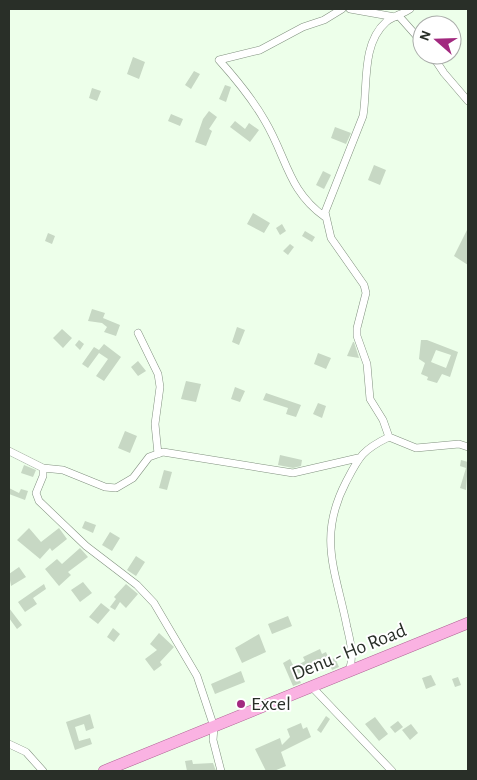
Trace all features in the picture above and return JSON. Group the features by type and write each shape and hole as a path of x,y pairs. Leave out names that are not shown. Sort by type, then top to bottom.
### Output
{"main road":[{"name":"Denu - Ho Road","path":"110,770 468,623"}],"street":[{"path":"326,217 299,194 277,141 264,119 242,86 219,60 260,50 303,27 324,20 342,9"},
{"path":"350,9 397,16 412,32"},
{"path":"410,9 386,22 373,44 366,74 366,100 363,116 328,200 326,217 332,238 364,285 366,293 357,328 358,336 366,364 370,399 383,420 389,437 416,448 459,444 468,446"},
{"path":"439,65 468,101"},
{"path":"138,333 158,374 160,387 155,424 158,454"},
{"path":"349,672 353,652 333,574 329,531 341,491 358,458 370,448 389,437"},
{"path":"9,451 43,468 62,470 105,487 116,488 133,478 149,457 163,452 293,473 358,458"},
{"path":"43,468 36,498 86,546 137,585 154,603 197,676 214,727 213,740 221,771"},
{"path":"312,688 392,771"},
{"path":"9,744 26,752 43,771"}],"building":[{"path":"133,57 145,62 139,79 127,74"},
{"path":"194,71 200,74 191,89 185,85"},
{"path":"225,85 231,87 226,102 219,99"},
{"path":"92,88 101,91 97,101 89,98"},
{"path":"209,111 217,117 209,129 212,131 206,146 195,142 203,119"},
{"path":"171,114 183,119 180,126 168,121"},
{"path":"235,121 245,129 249,123 259,130 250,142 230,127"},
{"path":"335,127 351,133 346,144 331,138"},
{"path":"374,165 386,170 380,185 368,180"},
{"path":"323,171 331,175 324,189 316,185"},
{"path":"253,213 270,223 264,233 247,224"},
{"path":"282,224 286,231 280,235 276,228"},
{"path":"468,228 468,265 454,256"},
{"path":"305,231 315,237 312,242 302,236"},
{"path":"48,233 55,236 52,244 45,241"},
{"path":"290,244 294,247 288,255 283,251"},
{"path":"92,309 105,313 103,318 120,325 116,336 104,332 107,327 102,323 88,321"},
{"path":"237,327 245,330 239,345 232,342"},
{"path":"62,329 72,338 63,348 53,338"},
{"path":"79,340 84,344 80,350 75,345"},
{"path":"421,340 427,340 458,352 450,377 442,374 437,383 427,380 428,377 421,374 425,363 419,359","holes":["436,350 451,355 446,368 431,362"]},
{"path":"354,342 359,358 347,356"},
{"path":"104,344 121,357 104,381 96,376 108,359 99,353 88,368 82,364 94,347 99,350"},
{"path":"318,353 331,358 326,369 314,364"},
{"path":"138,361 146,371 138,376 131,367"},
{"path":"186,381 201,384 196,402 181,399"},
{"path":"235,387 245,391 240,402 231,399"},
{"path":"266,393 301,405 296,417 286,414 288,408 263,400"},
{"path":"318,403 326,406 322,418 313,414"},
{"path":"125,431 137,436 130,453 118,448"},
{"path":"280,455 302,460 301,466 293,468 278,465"},
{"path":"461,460 468,462 466,490 460,488 466,468 460,466"},
{"path":"24,465 36,470 33,477 21,473"},
{"path":"164,470 172,472 167,490 159,488"},
{"path":"9,488 19,493 21,489 28,491 25,500 9,494"},
{"path":"85,521 96,525 93,533 82,528"},
{"path":"29,528 41,542 59,528 67,539 52,551 50,548 40,559 17,540"},
{"path":"110,532 120,538 112,551 102,545"},
{"path":"80,548 88,557 68,572 71,575 59,586 45,569 57,559 62,564"},
{"path":"136,556 145,562 136,576 127,570"},
{"path":"19,567 26,577 11,586 9,574"},
{"path":"83,582 92,593 80,602 71,590"},
{"path":"44,584 46,589 33,598 37,604 25,612 18,602"},
{"path":"126,584 138,594 126,608 120,602 115,610 110,607 116,599 114,597"},
{"path":"101,603 110,610 98,624 89,617"},
{"path":"9,608 22,625 17,629 9,618"},
{"path":"288,616 292,626 272,634 268,624"},
{"path":"113,628 120,634 114,642 107,637"},
{"path":"159,633 174,647 160,662 162,665 154,671 145,659 157,650 150,644"},
{"path":"259,634 266,652 242,663 235,648"},
{"path":"320,649 322,654 326,652 329,659 297,674 301,683 293,686 283,663 290,659 294,667 305,661 303,657"},
{"path":"335,658 339,667 332,670 328,660"},
{"path":"241,671 245,682 215,694 211,684"},
{"path":"431,675 436,685 426,689 422,678"},
{"path":"458,677 461,685 455,687 452,679"},
{"path":"90,714 94,728 86,731 84,724 75,727 79,741 90,738 92,744 75,750 66,722"},
{"path":"326,716 330,719 321,733 317,730"},
{"path":"375,717 388,734 379,741 365,724"},
{"path":"398,721 403,727 395,733 390,727"},
{"path":"301,723 303,729 307,727 311,737 281,752 286,766 274,771 266,771 255,749 280,738 282,745 290,737 287,729"},
{"path":"411,724 418,733 410,740 402,730"},
{"path":"192,760 193,764 213,763 216,771 187,771 185,761"}],"place":[{"name":"Excel","path":"241,704"}]}
